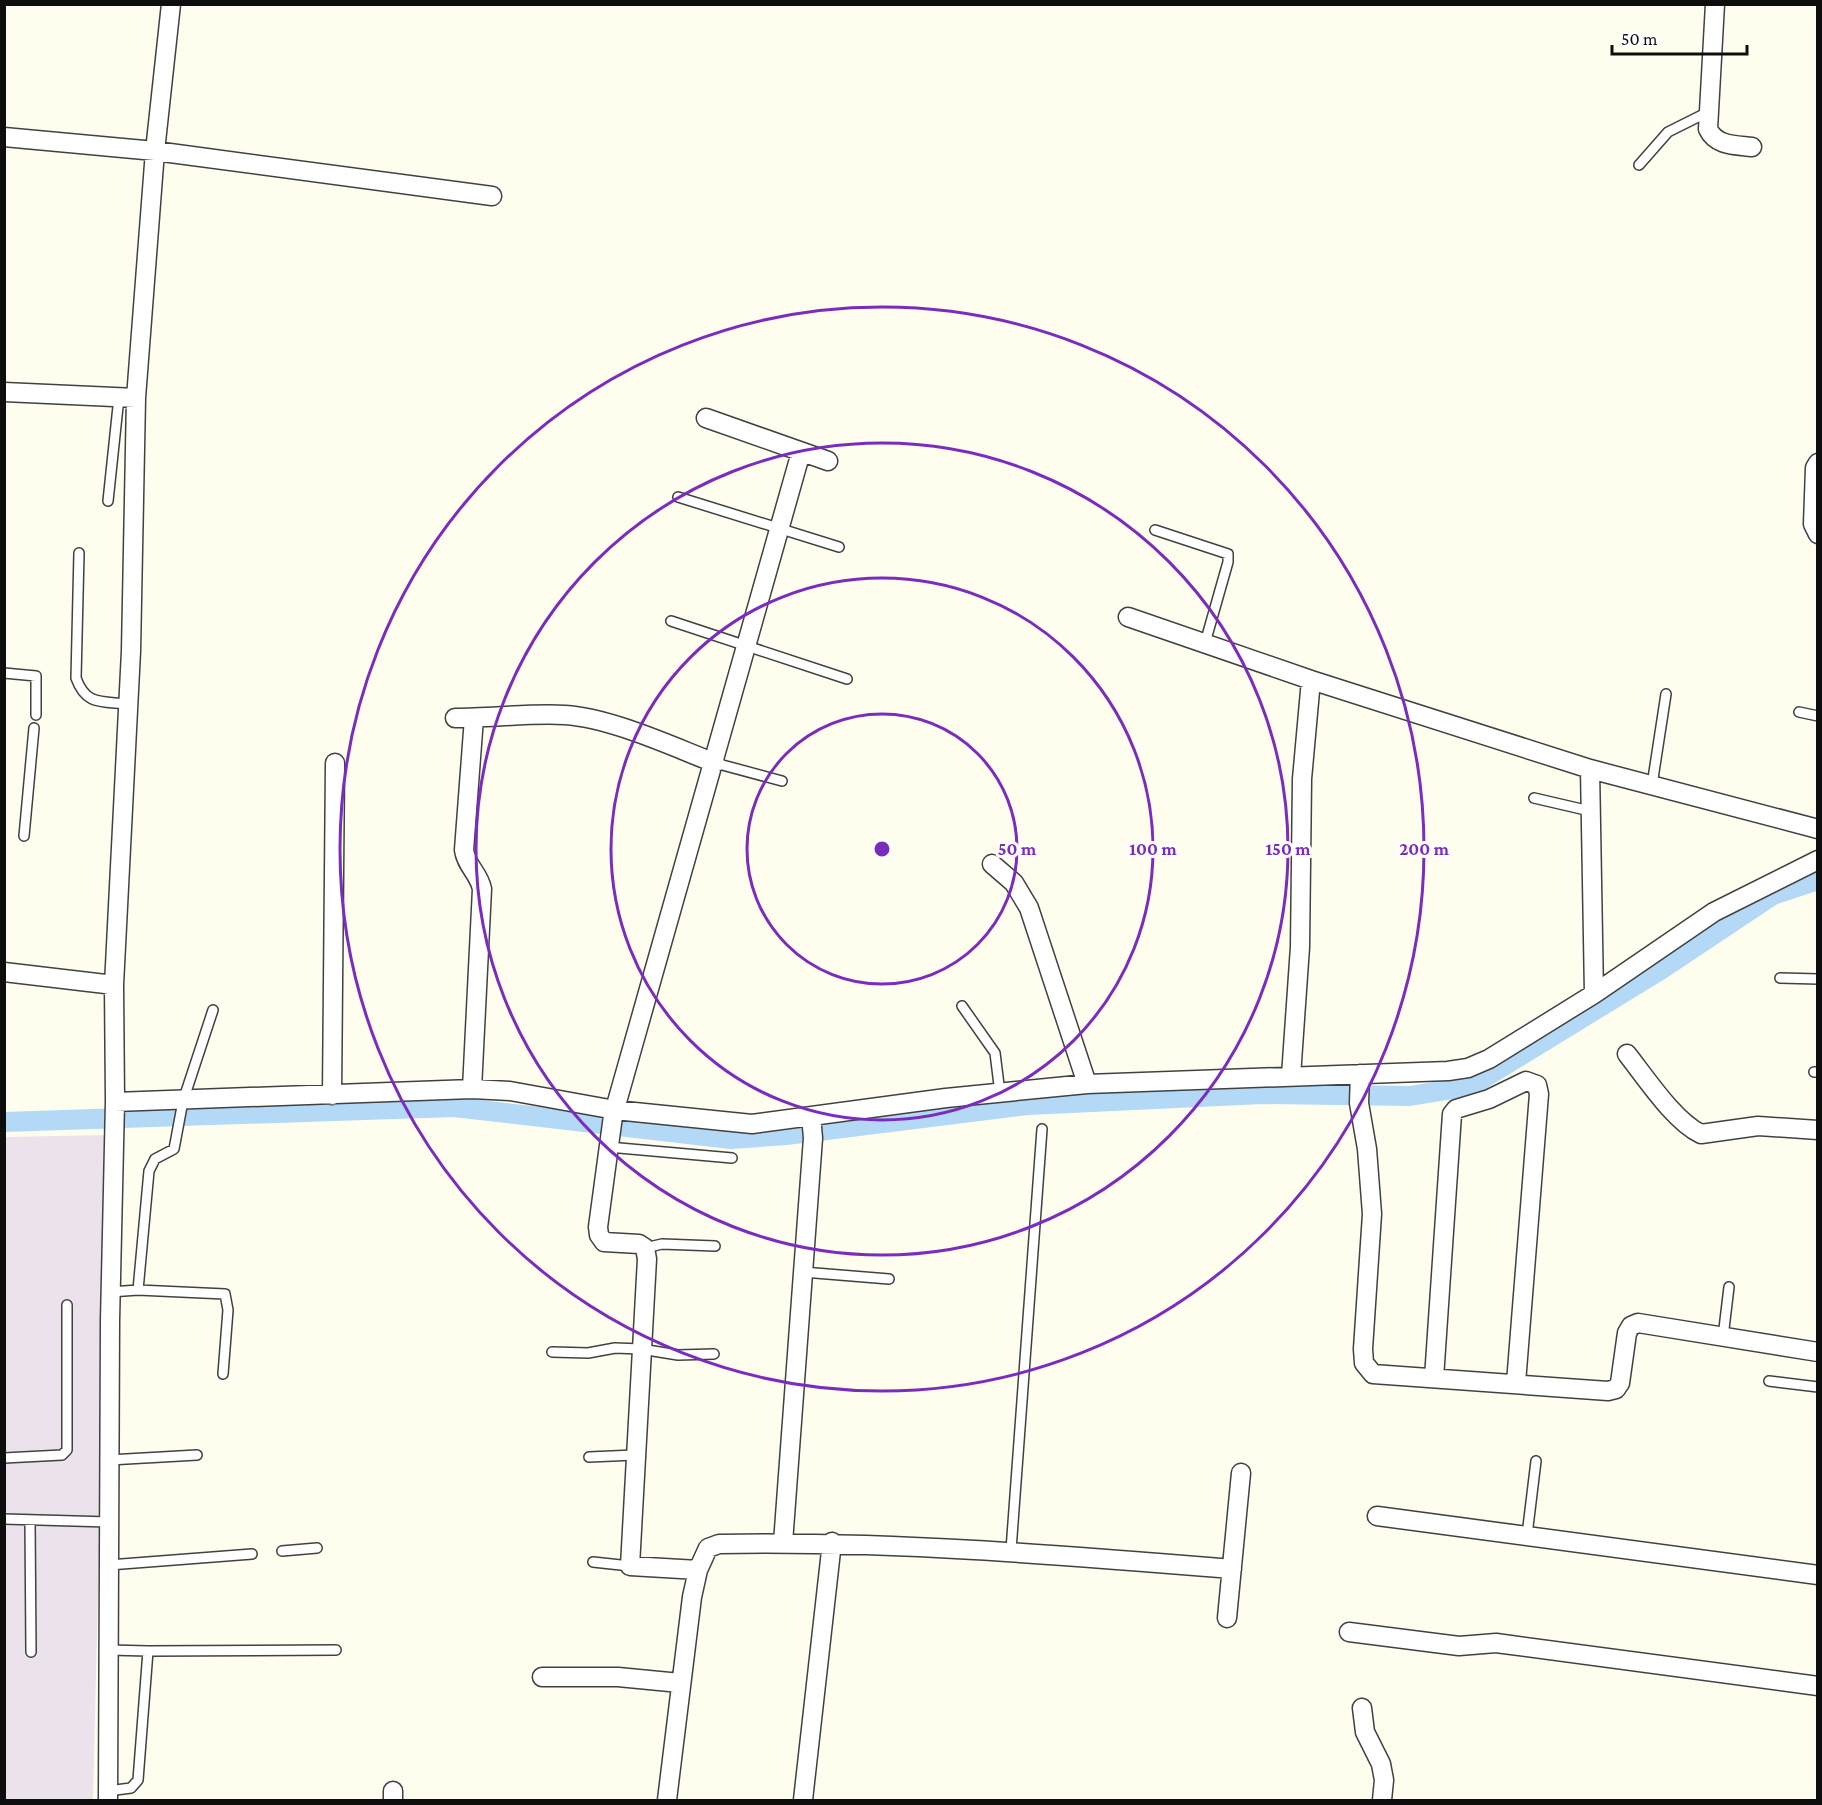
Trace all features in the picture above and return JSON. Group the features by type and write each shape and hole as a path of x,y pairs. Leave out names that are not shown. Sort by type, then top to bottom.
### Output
{"street":[{"path":"108,1796 110,1292 115,1113 114,985 128,704 128,397 171,4"},
{"path":"1715,4 1708,129 1712,138 1719,142 1752,147"},
{"path":"4,136 154,151 492,196"},
{"path":"4,392 128,397"},
{"path":"706,418 828,461"},
{"path":"698,1570 630,1566 647,1259 645,1248 639,1244 604,1242 599,1235 598,1227 612,1127 801,452"},
{"path":"1818,463 1815,468 1813,524 1818,534"},
{"path":"1128,616 1311,680 1590,769 1818,829"},
{"path":"1291,1076 1300,947 1302,779 1311,680"},
{"path":"455,718 566,715 589,719 645,736 715,763"},
{"path":"472,1089 482,889 478,877 467,864 464,850 474,718"},
{"path":"332,1095 335,763"},
{"path":"1590,769 1593,994"},
{"path":"115,1113 332,1095 472,1089 510,1091 612,1127 752,1124 812,1126 1000,1092 1087,1084 1291,1076 1360,1078 1448,1071 1467,1068 1489,1059 1593,994 1714,912 1818,860"},
{"path":"992,864 1014,884 1029,908 1087,1084"},
{"path":"4,972 114,985"},
{"path":"1627,1054 1677,1115 1693,1130 1701,1134 1758,1126 1818,1130"},
{"path":"1360,1078 1359,1103 1367,1149 1372,1214 1364,1363 1373,1374 1384,1377 1516,1383 1608,1391 1616,1389 1620,1383 1628,1333 1631,1326 1638,1323 1818,1352"},
{"path":"1434,1378 1452,1114 1456,1109 1489,1099 1526,1081 1537,1085 1539,1094 1516,1383"},
{"path":"783,1543 812,1126"},
{"path":"1227,1618 1241,1473"},
{"path":"1377,1516 1818,1575"},
{"path":"803,1800 832,1542"},
{"path":"667,1800 680,1683 698,1570 708,1548 719,1544 832,1542 1011,1550 1232,1569"},
{"path":"1349,1632 1459,1646 1496,1643 1818,1686"},
{"path":"542,1677 618,1677 680,1683"},
{"path":"1362,1708 1365,1732 1381,1764 1384,1780 1382,1800"}],"lane":[{"path":"1639,165 1668,132 1708,112"},
{"path":"108,501 128,397"},
{"path":"678,497 839,547"},
{"path":"1155,530 1223,550 1228,554 1228,562 1205,643"},
{"path":"79,553 76,678 81,692 90,700 128,704"},
{"path":"671,621 847,679"},
{"path":"4,673 36,676 36,715"},
{"path":"1652,785 1666,694"},
{"path":"1799,712 1818,716"},
{"path":"24,836 34,728"},
{"path":"715,763 782,781"},
{"path":"1533,798 1590,811"},
{"path":"1780,978 1818,979"},
{"path":"962,1006 995,1053 1000,1092"},
{"path":"138,1290 149,1171 155,1159 174,1149 183,1106 213,1010"},
{"path":"612,1127 732,1158"},
{"path":"1011,1550 1042,1129"},
{"path":"645,1248 662,1244 715,1246"},
{"path":"803,1272 889,1278"},
{"path":"1723,1337 1729,1287"},
{"path":"110,1292 220,1291 225,1294 228,1310 223,1374"},
{"path":"4,1458 62,1455 67,1450 67,1305"},
{"path":"552,1352 588,1353 615,1348 641,1348 678,1355 714,1354"},
{"path":"1769,1381 1818,1387"},
{"path":"109,1460 197,1455"},
{"path":"589,1457 635,1455"},
{"path":"1527,1535 1536,1461"},
{"path":"4,1519 109,1522"},
{"path":"30,1520 31,1652"},
{"path":"282,1551 316,1548"},
{"path":"109,1564 252,1554"},
{"path":"592,1562 630,1566"},
{"path":"109,1650 336,1650"},
{"path":"108,1796 131,1788 138,1780 148,1651"}],"shaded area":[{"path":"109,1135 93,1800 5,1800 4,1137"}],"waterway":[{"path":"4,1122 454,1107 731,1139 786,1135 1028,1105 1262,1094 1410,1096 1471,1086 1662,969 1773,895 1818,880"}]}
